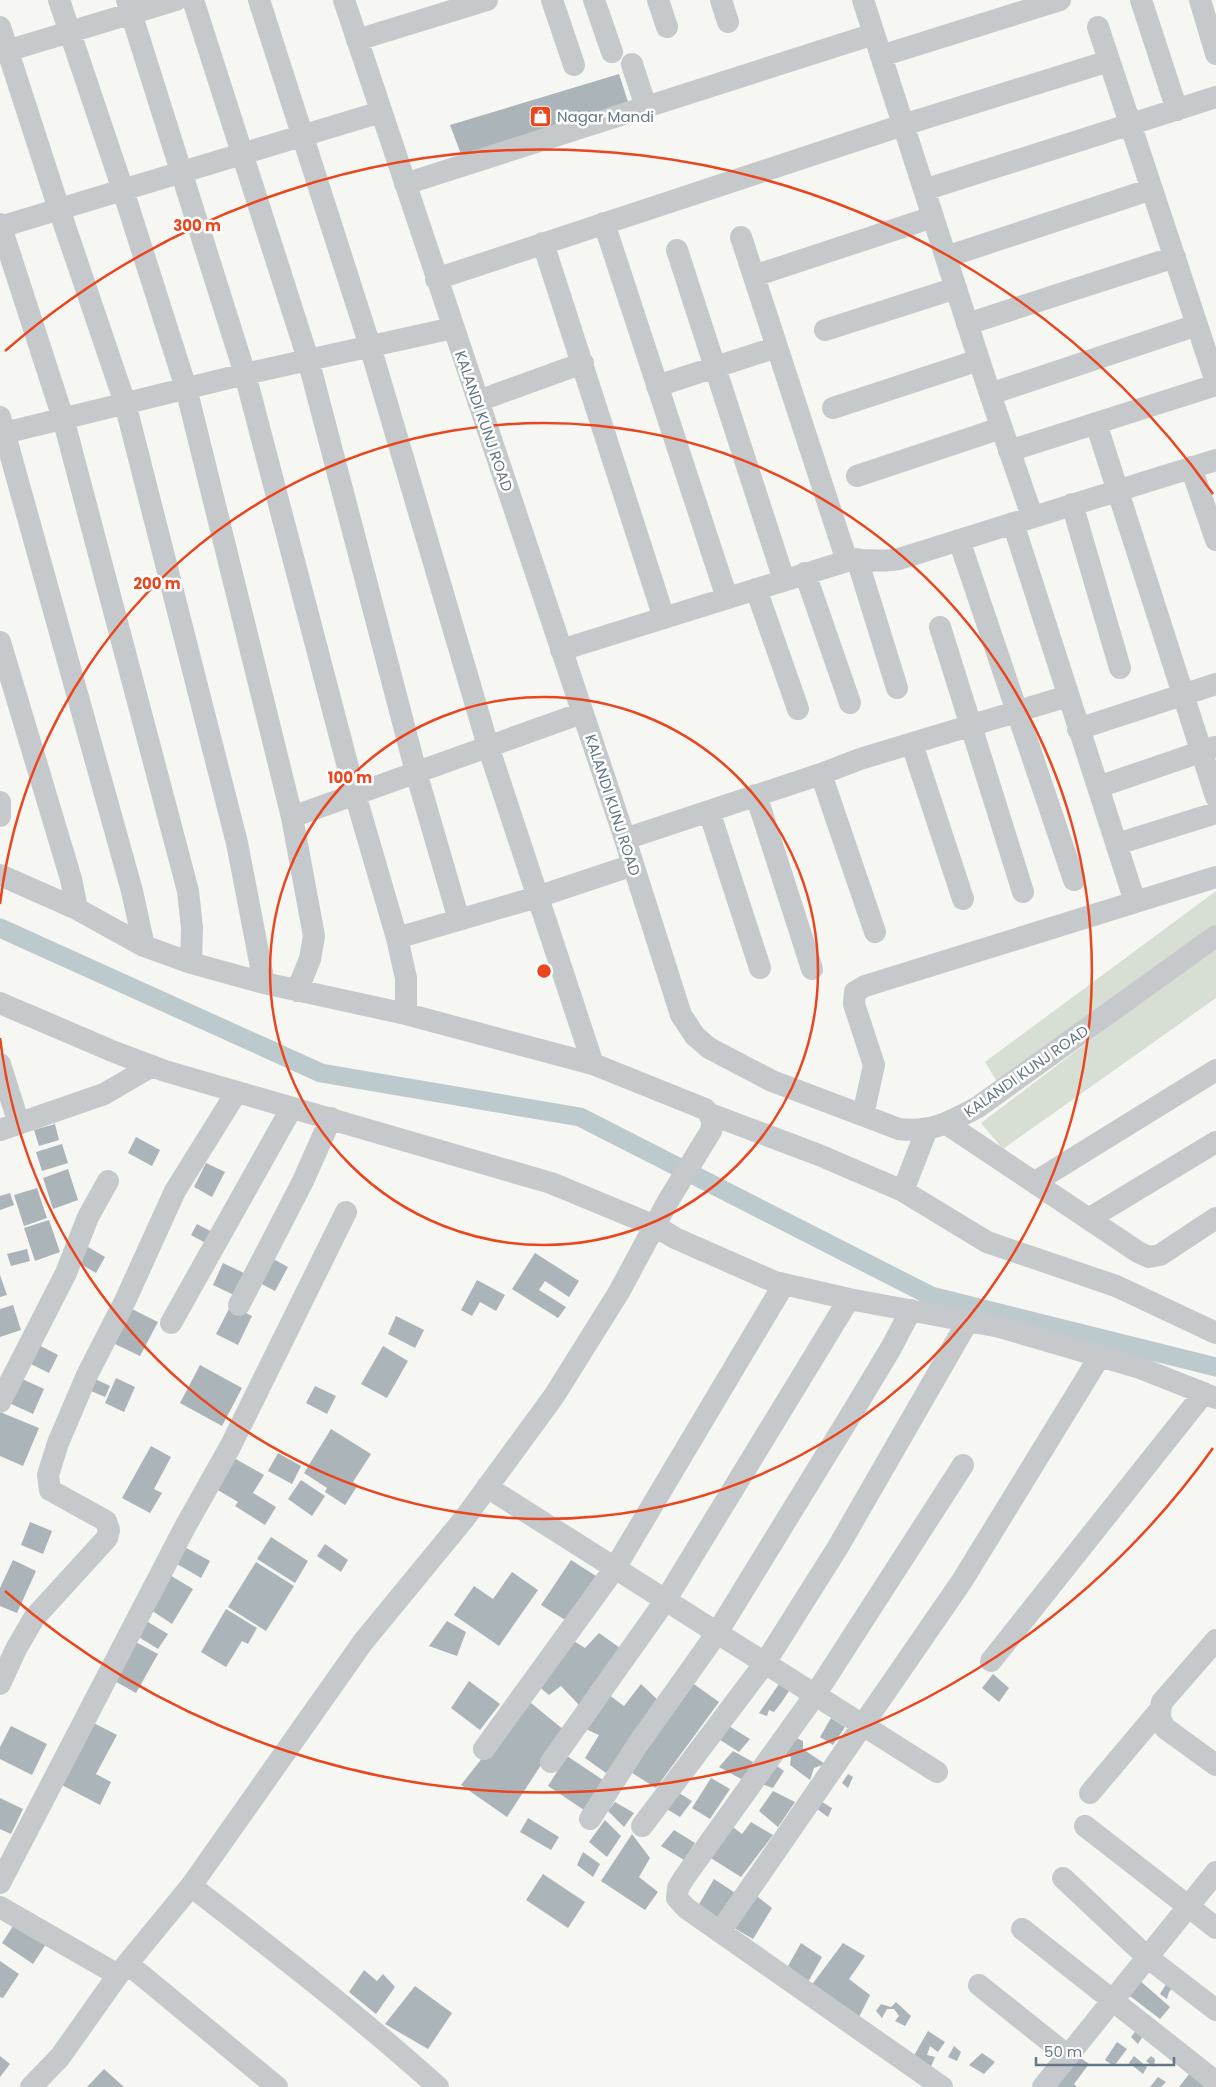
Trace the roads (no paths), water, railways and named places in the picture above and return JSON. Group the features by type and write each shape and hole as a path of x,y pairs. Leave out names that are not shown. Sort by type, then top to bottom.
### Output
{"street":[{"path":"58,0 123,190 186,388 292,817 314,936 310,959 297,991"},
{"path":"3,52 69,32 129,7 176,0"},
{"path":"193,0 308,359 416,772 459,920"},
{"path":"259,0 370,346 488,746 593,1064"},
{"name":"KALANDI KUNJ ROAD","path":"344,0 681,1015 695,1036 709,1048 772,1081 899,1129 918,1131 937,1126 978,1107 1216,936"},
{"path":"357,40 487,0"},
{"path":"552,0 574,65"},
{"path":"594,0 612,52"},
{"path":"658,0 667,26"},
{"path":"720,0 728,22"},
{"path":"863,0 1009,451 1022,519 1068,696 1136,902"},
{"path":"881,56 1060,0"},
{"path":"1141,0 1177,110"},
{"path":"1200,0 1216,54"},
{"path":"129,7 245,374 355,794 397,938 406,978 406,1014"},
{"path":"0,27 3,52 125,403 238,843 264,983"},
{"path":"1009,451 1216,384 1098,27"},
{"path":"405,184 874,34"},
{"path":"436,279 903,125 1109,62"},
{"path":"632,64 646,108"},
{"path":"924,190 1216,97"},
{"path":"191,963 192,928 188,891 63,418 0,226 381,112"},
{"path":"946,257 1152,189"},
{"path":"754,276 933,217"},
{"path":"604,223 727,598"},
{"path":"742,237 777,347 897,688"},
{"path":"543,243 664,618"},
{"path":"677,250 784,580"},
{"path":"967,324 1175,258"},
{"path":"825,330 956,288"},
{"path":"990,394 1197,326"},
{"path":"144,946 132,891 2,428 63,418 308,359 453,328"},
{"path":"658,386 777,347"},
{"path":"834,408 979,360"},
{"path":"478,401 583,364"},
{"path":"1096,423 1183,695 1209,749 1216,797"},
{"path":"857,476 1001,428"},
{"path":"561,650 852,560 879,562 899,559 1022,519 1216,460"},
{"path":"1191,468 1216,540"},
{"path":"1072,504 1120,668"},
{"path":"959,540 1074,880"},
{"path":"805,573 850,703"},
{"path":"756,589 798,709"},
{"path":"940,627 1023,892"},
{"path":"0,642 71,879 77,909"},
{"path":"1078,729 1216,684"},
{"path":"624,839 821,774 860,759 1068,696"},
{"path":"292,817 582,713"},
{"path":"912,744 963,899"},
{"path":"1098,787 1209,749"},
{"path":"821,774 875,932"},
{"path":"756,795 812,969"},
{"path":"0,802 0,816"},
{"path":"709,811 760,968"},
{"path":"1117,844 1216,813"},
{"path":"397,938 537,897 632,865"},
{"path":"0,875 77,909 144,946 191,963 297,991 406,1014 593,1064 696,1104 710,1114 819,1155 903,1191 987,1242 1116,1286 1216,1333"},
{"path":"863,1115 874,1065 854,1004 855,992 865,986 1216,877"},
{"path":"0,1003 112,1052 152,1066 291,1109 331,1118 550,1183 655,1226 675,1238 714,1256 784,1284 849,1299 1000,1327 1161,1375 1210,1396 991,1661"},
{"path":"0,1064 9,1127 104,1094 152,1066"},
{"path":"1036,1182 1216,1070"},
{"path":"0,1684 16,1649 34,1618 107,1538 109,1530 106,1521 50,1490 48,1475 58,1443 87,1375 125,1301 175,1191 236,1092"},
{"path":"171,1323 291,1109"},
{"path":"31,2087 60,2057 123,1970 191,1886 363,1642 464,1519 554,1396 619,1292 668,1201 699,1152 711,1130 713,1122 710,1114"},
{"path":"239,1306 303,1181 331,1118"},
{"path":"903,1191 937,1126 1036,1182 1138,1252 1149,1256 1160,1255 1216,1218"},
{"path":"1090,1218 1216,1142"},
{"path":"1,1395 66,1273 88,1217 108,1181"},
{"path":"0,1883 185,1527 230,1447 346,1212"},
{"path":"484,1749 615,1568 784,1284"},
{"path":"551,1762 665,1601 849,1299"},
{"path":"590,1819 638,1744 717,1634 860,1399 911,1310"},
{"path":"642,1826 765,1663 838,1548 968,1321"},
{"path":"720,1932 962,1581 1100,1356"},
{"path":"942,2087 720,1932 680,1903 677,1898 678,1888 816,1695 963,1465"},
{"path":"487,1487 937,1772"},
{"path":"1216,1640 1162,1702 1160,1711 1160,1722 1165,1728 1216,1765"},
{"path":"1090,1793 1160,1711"},
{"path":"1085,1826 1216,1928"},
{"path":"1043,2087 1216,1872"},
{"path":"1063,1878 1147,1957 1216,2010"},
{"path":"191,1886 314,1982 405,2057 438,2087"},
{"path":"0,1907 123,1970 277,2087"},
{"path":"1022,1929 1112,2002 1216,2082"},
{"path":"979,1985 1068,2056"}],"waterway":[{"path":"0,928 321,1073 580,1117 931,1296 1216,1367"}],"place":[{"name":"Nagar Mandi","path":"541,116"}]}
